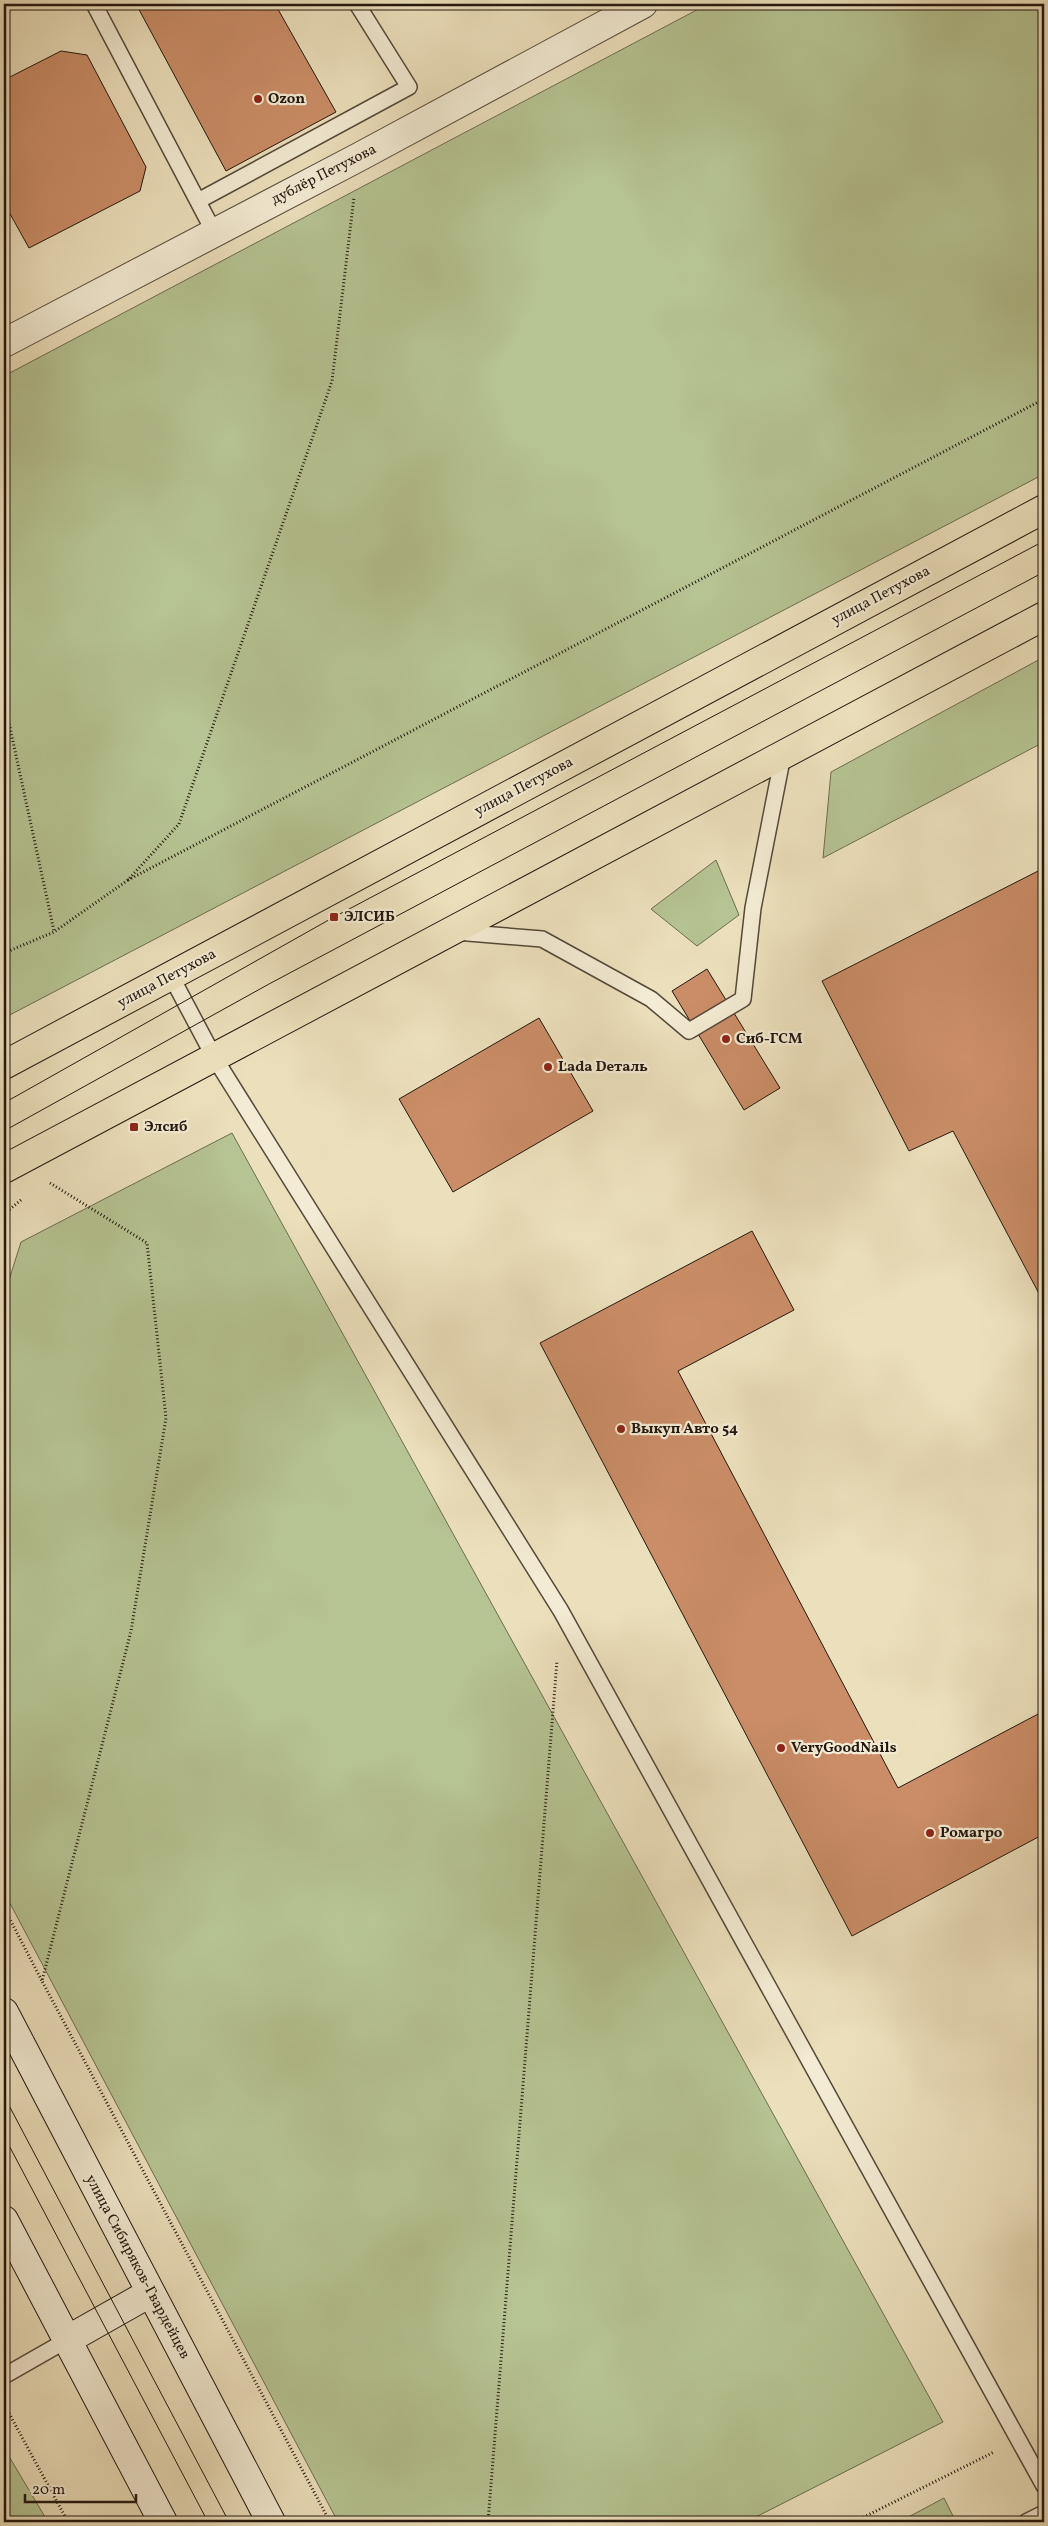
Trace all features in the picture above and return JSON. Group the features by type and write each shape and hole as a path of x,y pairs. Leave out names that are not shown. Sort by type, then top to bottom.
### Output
{"highway":[{"name":"улица Петухова","path":"4,1065 1044,509"},
{"path":"4,1169 1044,616"}],"main road":[{"name":"дублёр Петухова","path":"4,343 214,232 360,158 642,4"},
{"name":"улица Сибиряков-Гвардейцев","path":"4,2012 271,2522"},
{"path":"4,2220 163,2522"},
{"path":"67,2340 150,2293"}],"lane":[{"path":"94,4 214,232"},
{"path":"198,201 409,87 357,4"},
{"path":"452,932 542,939 651,999 689,1031 743,999 753,908 783,755"},
{"path":"171,976 214,1057 561,1611 1020,2439 1044,2486"},
{"path":"4,2376 67,2340"},
{"path":"1026,2522 1044,2512"}],"path":[{"path":"128,880 180,824 332,381 360,158"},
{"path":"4,952 54,932 128,880 1044,399"},
{"path":"4,700 54,932"},
{"path":"42,1981 131,1631 166,1418 147,1243 45,1180"},
{"path":"488,2522 557,1660"},
{"path":"4,1908 330,2522"},
{"path":"4,2404 68,2522"},
{"path":"854,2522 1020,2439"}],"green space":[{"path":"708,4 1044,4 1044,474 4,1018 4,376"},
{"path":"1044,657 1044,742 823,858 831,772"},
{"path":"716,860 739,915 697,946 651,909"},
{"path":"232,1133 943,2422 746,2522 338,2522 4,1892 4,1296 21,1242"},
{"path":"4,2448 48,2522 4,2522"},
{"path":"944,2498 955,2520 950,2522 899,2522"}],"building":[{"path":"136,4 275,4 336,112 226,171"},
{"path":"61,51 87,55 146,167 140,191 29,248 4,203 4,80"},
{"path":"1044,868 1044,1303 953,1131 909,1151 822,981"},
{"name":"Сиб-ГСМ","path":"707,969 780,1088 744,1110 672,991"},
{"path":"539,1018 593,1111 453,1192 399,1099"},
{"path":"752,1231 794,1310 678,1371 898,1788 1040,1713 1044,1720 1044,1834 852,1936 540,1343"}],"tram line":[{"path":"4,1103 334,917 1044,541"},
{"path":"4,1131 269,984 1044,572"},
{"path":"4,2096 229,2522"},
{"path":"4,2136 208,2522"}],"place":[{"name":"Ozon","path":"258,99"},
{"name":"ЭЛСИБ","path":"334,917"},
{"name":"Сиб-ГСМ","path":"726,1039"},
{"name":"Lada Dеталь","path":"548,1067"},
{"name":"Элсиб","path":"134,1127"},
{"name":"Выкуп Авто 54","path":"621,1429"},
{"name":"VeryGoodNails","path":"781,1748"},
{"name":"Ромагро","path":"930,1833"}]}
